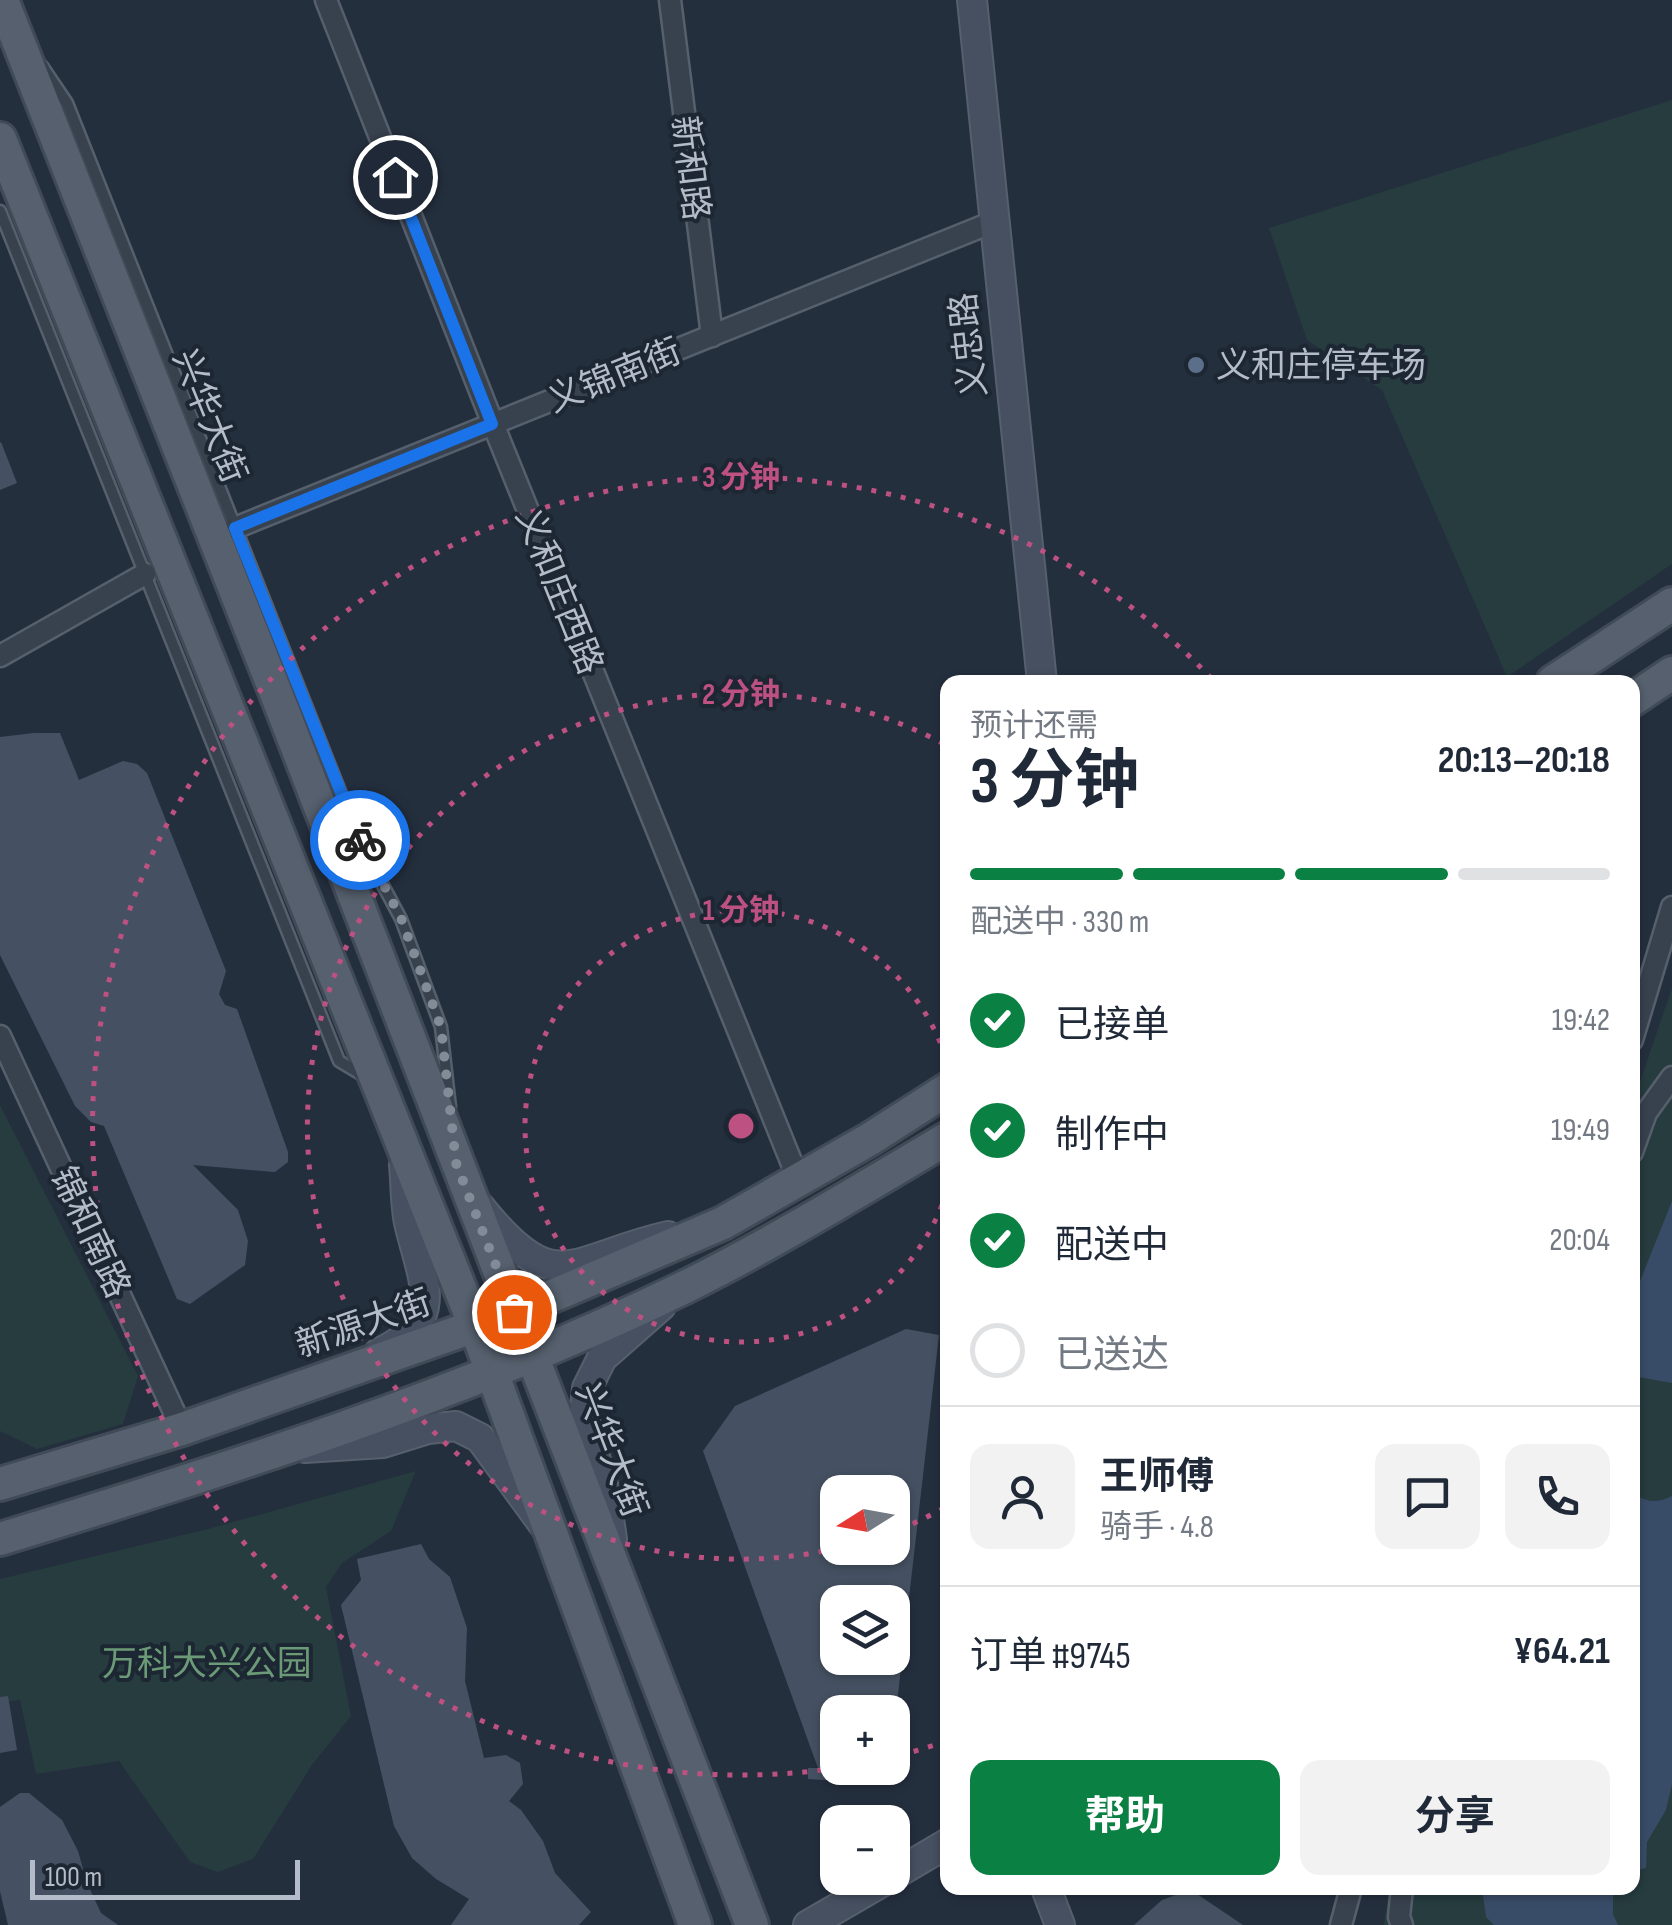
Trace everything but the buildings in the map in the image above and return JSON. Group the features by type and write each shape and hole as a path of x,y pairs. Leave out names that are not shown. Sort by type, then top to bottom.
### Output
{"main road":[{"name":"义忠路","path":"972,0 1041,675"},
{"name":"兴华大街","path":"4,3 290,728 752,1925"},
{"path":"0,139 474,1326 694,1925"},
{"path":"1564,675 1672,604"},
{"path":"1640,695 1672,674"},
{"name":"新源大街","path":"0,1484 182,1429 514,1312 723,1223 940,1094"},
{"path":"0,1540 274,1450 532,1355 682,1288 786,1234 940,1143"},
{"path":"318,1381 406,1338 421,1314 428,1291 409,1224 403,1144"},
{"path":"461,1177 507,1241 537,1262 565,1268 585,1264 625,1246 723,1223"},
{"path":"618,1575 605,1492 584,1418 586,1388 602,1358 682,1288"},
{"path":"274,1450 384,1443 428,1429 456,1426 480,1438 550,1534"},
{"path":"910,1865 940,1848"},
{"path":"808,1925 859,1895"},
{"path":"1049,1895 1060,1925"}],"street":[{"name":"义和庄西路","path":"326,0 492,424 799,1181"},
{"name":"新和路","path":"670,0 712,336"},
{"name":"义锦南街","path":"235,528 993,222"},
{"path":"0,656 145,574"},
{"path":"1640,1013 1672,907"},
{"name":"锦和南路","path":"0,1036 182,1429"},
{"path":"1640,1130 1646,1113 1672,1077"},
{"path":"1340,1925 1350,1895"},
{"path":"1401,1895 1402,1925"}],"lane":[{"path":"4,3 67,103 362,844 401,918 441,1027 461,1177"},
{"path":"0,212 338,1061 378,1085"}],"green space":[{"path":"1672,100 1672,564 1506,675 1382,390 1307,340 1269,228"},
{"path":"1672,988 1672,1925 1384,1925 1388,1895 1640,1895 1640,1082"},
{"path":"0,1105 138,1376 123,1424 37,1449 0,1431"},
{"name":"万科大兴公园","path":"416,1471 391,1531 342,1563 326,1587 351,1716 312,1765 253,1859 218,1872 190,1862 119,1761 36,1774 20,1700 0,1703 0,1579 208,1529"}],"water":[{"path":"1672,1201 1672,1383 1640,1377 1640,1281"},
{"path":"1672,1496 1672,1784 1666,1810 1647,1842 1646,1868 1640,1869 1640,1497 1653,1501"},
{"path":"1483,1895 1613,1895 1613,1914 1618,1925 1494,1925 1486,1917"}],"way so far":[{"path":"360,840 401,918 441,1027 456,1163 514,1312"}],"place":[{"name":"义和庄停车场","path":"1196,365"}],"route":[{"path":"360,840 235,528 492,424 395,177"}]}
